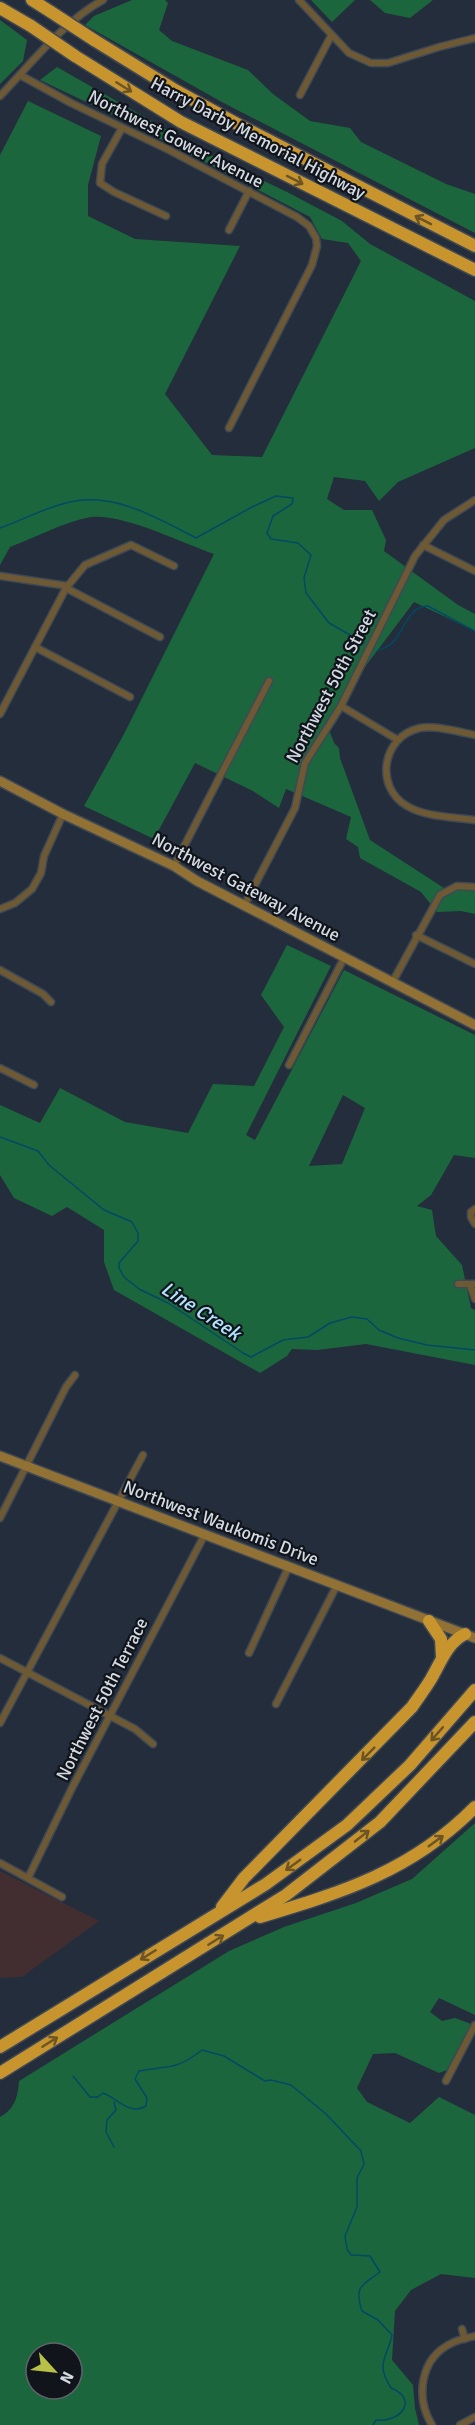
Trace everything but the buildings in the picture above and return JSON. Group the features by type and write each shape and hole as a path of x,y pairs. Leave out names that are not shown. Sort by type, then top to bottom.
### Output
{"highway":[{"name":"Harry Darby Memorial Highway","path":"32,0 176,90 241,126 475,246"},
{"name":"Harry Darby Memorial Highway","path":"0,8 181,122 475,270"},
{"path":"429,1621 441,1639 442,1659"},
{"path":"216,1914 244,1878 412,1707 456,1639 470,1636"},
{"path":"0,2047 266,1884 347,1825 410,1765 475,1690"},
{"path":"0,2073 286,1895 380,1822 475,1722"},
{"path":"248,1920 316,1900 379,1876 405,1863 440,1839 475,1808"}],"main road":[{"name":"Northwest Gateway Avenue","path":"0,781 174,866 244,906 475,1024"},
{"name":"Northwest Waukomis Drive","path":"0,1456 470,1636"}],"street":[{"path":"0,96 81,15 103,0"},
{"path":"299,0 331,36 357,58 380,64 475,38"},
{"path":"300,95 331,36"},
{"name":"Northwest Gower Avenue","path":"20,75 303,220 314,234 316,246 308,277 229,428"},
{"path":"122,128 102,164 100,183 166,216"},
{"path":"230,230 249,191"},
{"name":"Northwest 50th Street","path":"244,906 295,808 305,763 341,706 404,577 423,545 444,520 475,500"},
{"path":"423,545 475,571"},
{"path":"0,714 67,587 85,565 128,546 136,546 174,566"},
{"path":"0,576 67,587 160,637"},
{"path":"35,647 130,697"},
{"path":"174,866 268,681"},
{"path":"341,706 398,740"},
{"path":"475,735 422,727 398,740 389,754 386,766 386,777 396,798 414,810 475,820"},
{"path":"0,909 15,903 32,889 41,873 44,856 63,813"},
{"path":"392,983 435,901 447,890 457,886 475,887"},
{"path":"416,935 475,964"},
{"path":"289,1065 344,958"},
{"path":"0,970 43,994 51,1002"},
{"path":"0,1068 34,1085"},
{"path":"475,1209 471,1212 475,1224"},
{"path":"458,1284 473,1285 475,1299"},
{"path":"0,1518 66,1387 75,1375"},
{"path":"0,1723 143,1455"},
{"name":"Northwest 50th Terrace","path":"28,1878 204,1536"},
{"path":"249,1653 289,1566"},
{"path":"276,1704 337,1585"},
{"path":"0,1658 146,1736 153,1744"},
{"path":"0,1863 62,1897"},
{"path":"446,2081 475,2025"},
{"path":"462,2329 465,2339"},
{"path":"432,2425 422,2399 425,2373 431,2361 452,2342 475,2336"},
{"path":"460,2425 475,2417"}],"shaded area":[{"path":"0,1871 99,1921 22,1977 0,1978"}],"green space":[{"path":"132,0 165,0 168,3 159,30 172,41 248,70 273,94 310,121 350,128 361,142 446,184 475,194 475,233 220,101 85,25 94,16"},
{"path":"311,0 355,0 332,22"},
{"path":"370,0 433,0 410,18 385,13"},
{"path":"0,20 27,40 23,61 0,84"},
{"path":"57,67 218,159 342,221 370,244 475,301 475,448 398,482 379,501 365,481 334,477 327,499 344,510 372,510 386,540 384,551 458,605 475,614 475,631 414,602 355,680 328,727 334,743 339,748 340,758 370,840 447,890 475,887 475,914 461,911 437,912 421,892 360,858 358,847 346,839 351,817 286,789 279,808 253,791 195,763 154,839 84,806 124,734 214,554 135,524 104,517 91,517 60,526 10,547 0,565 0,155 28,101 101,136 88,185 88,216 135,239 240,246 165,394 212,455 262,457 361,261 348,243 322,239 310,217 124,120 40,80"},
{"path":"287,945 331,966 246,1135 255,1140 344,970 475,1035 475,1158 454,1155 431,1195 417,1206 432,1210 436,1236 462,1265 471,1308 475,1310 475,1365 366,1344 317,1350 292,1349 287,1356 260,1373 114,1290 104,1262 104,1230 67,1207 52,1216 14,1198 0,1175 0,1105 40,1123 60,1088 125,1122 188,1133 213,1084 254,1086 284,1027 261,995","holes":["343,1095 365,1108 342,1164 309,1166"]},
{"path":"475,1823 475,2015 439,1998 430,2012 442,2021 455,2018 471,2024 447,2070 439,2073 395,2053 373,2054 357,2088 367,2102 410,2123 439,2097 475,2115 475,2278 441,2274 411,2290 395,2311 392,2360 413,2385 419,2425 0,2425 0,2117 15,2102 19,2081 229,1951 284,1927 356,1903 412,1879"}],"waterway":[{"path":"0,528 61,504 87,500 103,501 135,509 196,538 276,496 293,498 292,504 273,516 267,533 271,539 298,543 311,555 304,578 306,593 329,623 364,643"},
{"path":"378,650 394,641 413,612 428,606 475,631"},
{"name":"Line Creek","path":"0,1137 38,1151 49,1165 104,1210 132,1222 138,1233 138,1241 119,1263 124,1277 139,1289 168,1303 251,1357 283,1340 308,1337 330,1323 352,1317 367,1319 379,1330 398,1338 427,1345 475,1350"},
{"path":"73,2076 90,2097 98,2097 103,2093 129,2108 140,2109 146,2106 147,2098 135,2079 139,2071 178,2064 202,2050 224,2056 265,2081 271,2080 291,2085 326,2114 361,2151 364,2164 357,2178 357,2207 345,2236 347,2249 351,2255 370,2256 380,2272 361,2287 360,2303 362,2311 378,2320 392,2335 384,2361 384,2373 391,2388 404,2398 405,2404 399,2414 393,2418 376,2420 373,2425"},
{"path":"114,2102 116,2110 107,2120 106,2132 114,2147"}]}
